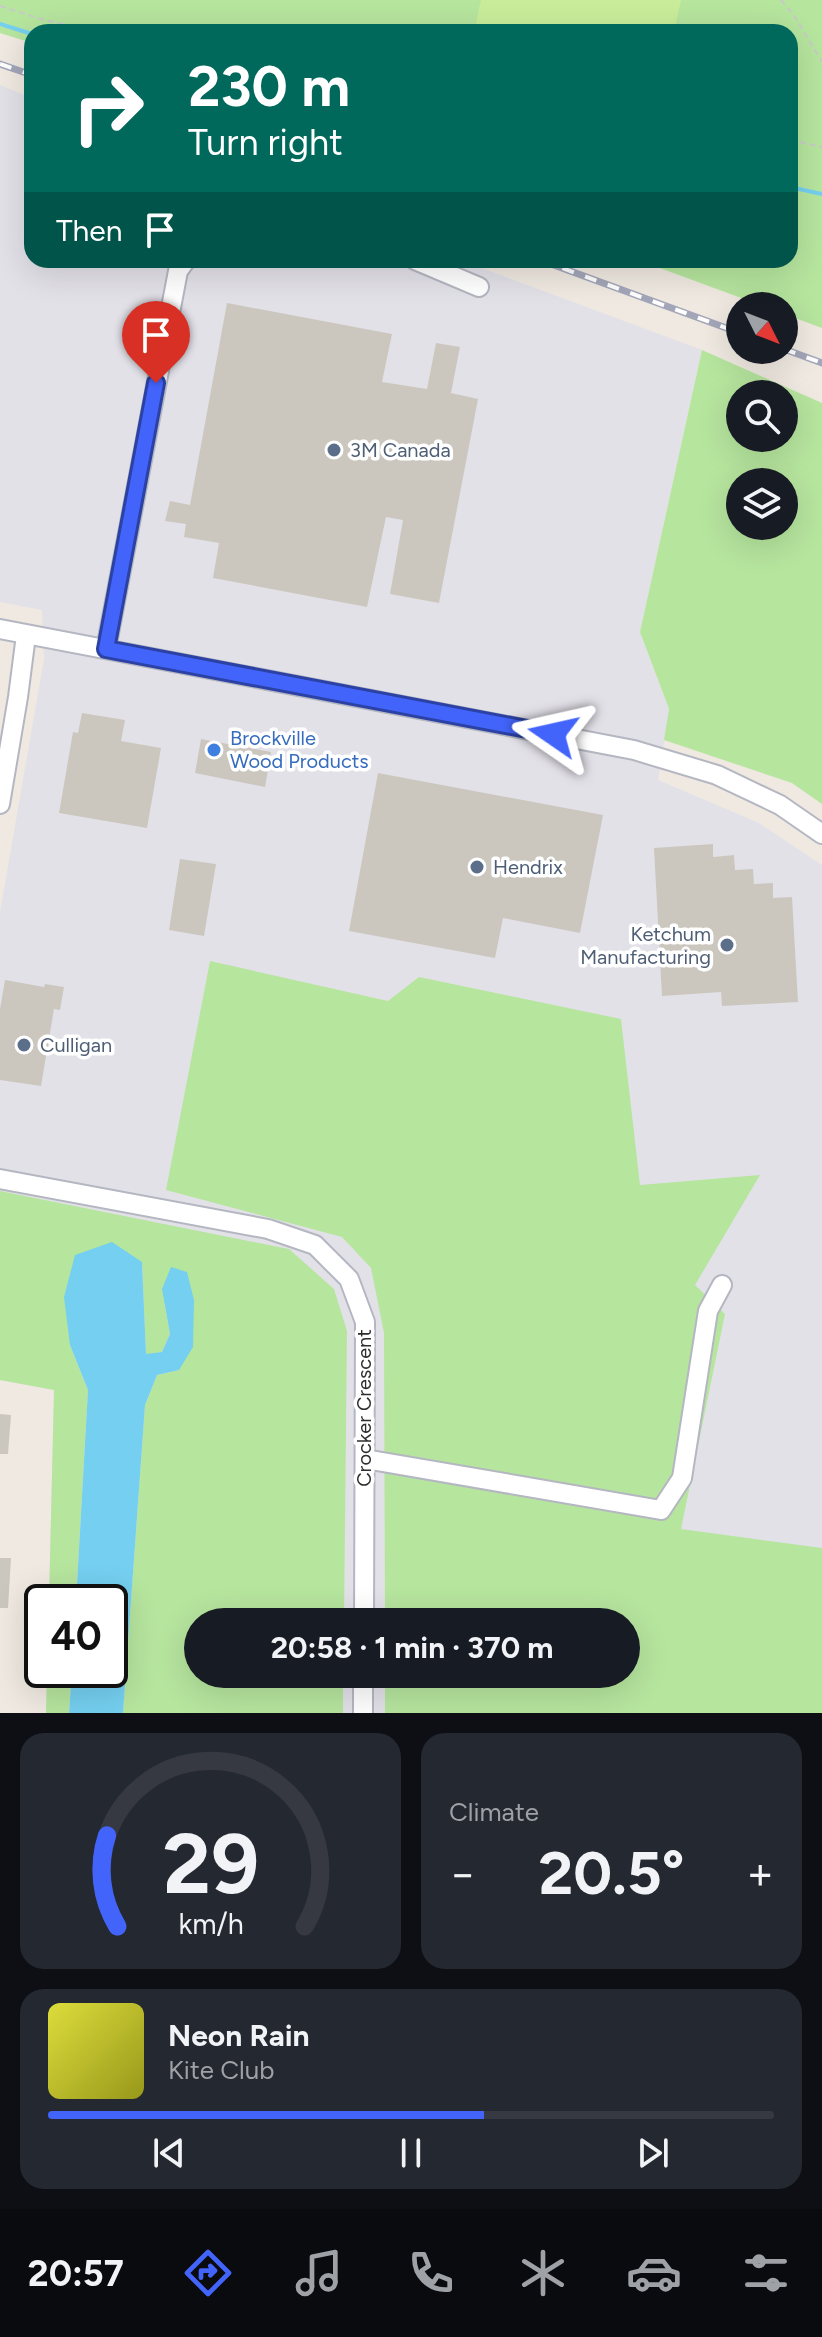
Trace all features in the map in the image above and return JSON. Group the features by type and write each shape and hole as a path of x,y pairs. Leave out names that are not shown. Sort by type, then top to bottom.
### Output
{"street":[{"path":"106,649 180,268"},
{"path":"434,268 479,287"},
{"path":"0,629 634,750 717,775 780,805 822,834"},
{"path":"0,804 26,635"},
{"name":"Crocker Crescent","path":"0,1179 268,1229 315,1245 349,1279 365,1322 364,1608"},
{"path":"365,1459 661,1510 682,1478 708,1311 722,1285"},
{"path":"363,1688 363,1713"}],"path":[{"path":"781,0 822,62"},
{"path":"0,6 63,24"},
{"path":"798,142 822,147"}],"shaded area":[{"path":"0,85 24,95 24,268 482,268 702,350 640,632 669,710 658,780 759,823 822,865 822,1713 46,1713 47,1688 128,1688 128,1584 49,1584 54,1390 0,1380 0,912 44,659 42,610 0,602"}],"green space":[{"path":"0,0 822,0 822,328 798,319 798,292 726,292 660,268 798,268 798,24 24,24 24,40 0,33"},
{"path":"481,0 681,0 676,24 476,24"},
{"path":"702,350 726,361 726,364 734,364 770,380 726,380 726,452 798,452 798,392 822,403 822,804 792,783 664,740 669,709 640,632"},
{"path":"210,961 388,1001 419,977 621,1019 640,1185 760,1175 695,1285 725,1314 681,1529 822,1548 822,1713 385,1713 385,1688 640,1688 640,1608 385,1608 384,1333 371,1268 342,1237 166,1190"},
{"path":"0,1191 289,1249 334,1289 347,1331 344,1608 184,1608 184,1688 343,1688 343,1713 123,1713 125,1688 128,1688 128,1643 145,1405 157,1375 179,1370 162,1289 170,1334 162,1352 146,1355 142,1262 70,1345 88,1390 77,1584 49,1584 54,1390 0,1380"},
{"path":"47,1688 71,1688 69,1713 46,1713"}],"water":[{"path":"112,1242 142,1262 146,1354 162,1352 170,1334 162,1289 171,1267 187,1272 194,1300 193,1347 179,1370 157,1375 145,1405 128,1643 128,1584 77,1584 88,1390 70,1345 64,1297 75,1255"},
{"path":"71,1688 125,1688 123,1713 69,1713"}],"building":[{"name":"3M Canada","path":"227,303 392,334 382,382 427,389 436,343 460,347 451,393 478,399 439,603 390,594 403,520 386,517 367,607 213,578 219,543 184,537 186,524 165,521 170,501 190,505"},
{"path":"82,713 125,720 121,741 161,748 147,828 59,813 73,732 78,733"},
{"path":"201,739 271,752 265,787 195,773"},
{"name":"Hendrix","path":"378,773 603,815 580,933 503,918 495,958 349,931"},
{"name":"Ketchum Manufacturing","path":"713,844 713,857 734,855 735,870 753,869 754,884 773,883 773,898 792,897 798,1002 722,1006 721,992 662,996 654,848"},
{"path":"180,859 216,864 204,936 169,930"},
{"name":"Culligan","path":"5,980 64,987 60,1010 54,1009 41,1086 0,1080 0,1009"},
{"path":"0,1414 11,1415 8,1454 0,1454"},
{"path":"0,1558 11,1558 8,1608 0,1608"}],"waterway":[{"path":"0,24 24,32"},
{"path":"798,189 822,194"}],"railway":[{"path":"0,64 24,72"},
{"path":"562,268 726,328"},
{"path":"798,354 822,363"}],"place":[{"name":"3M Canada","path":"334,450"},
{"name":"Brockville Wood Products","path":"214,750"},
{"name":"Hendrix","path":"477,867"},
{"name":"Ketchum Manufacturing","path":"727,945"},
{"name":"Culligan","path":"24,1045"}],"route":[{"path":"156,383 106,649 553,734"}]}
